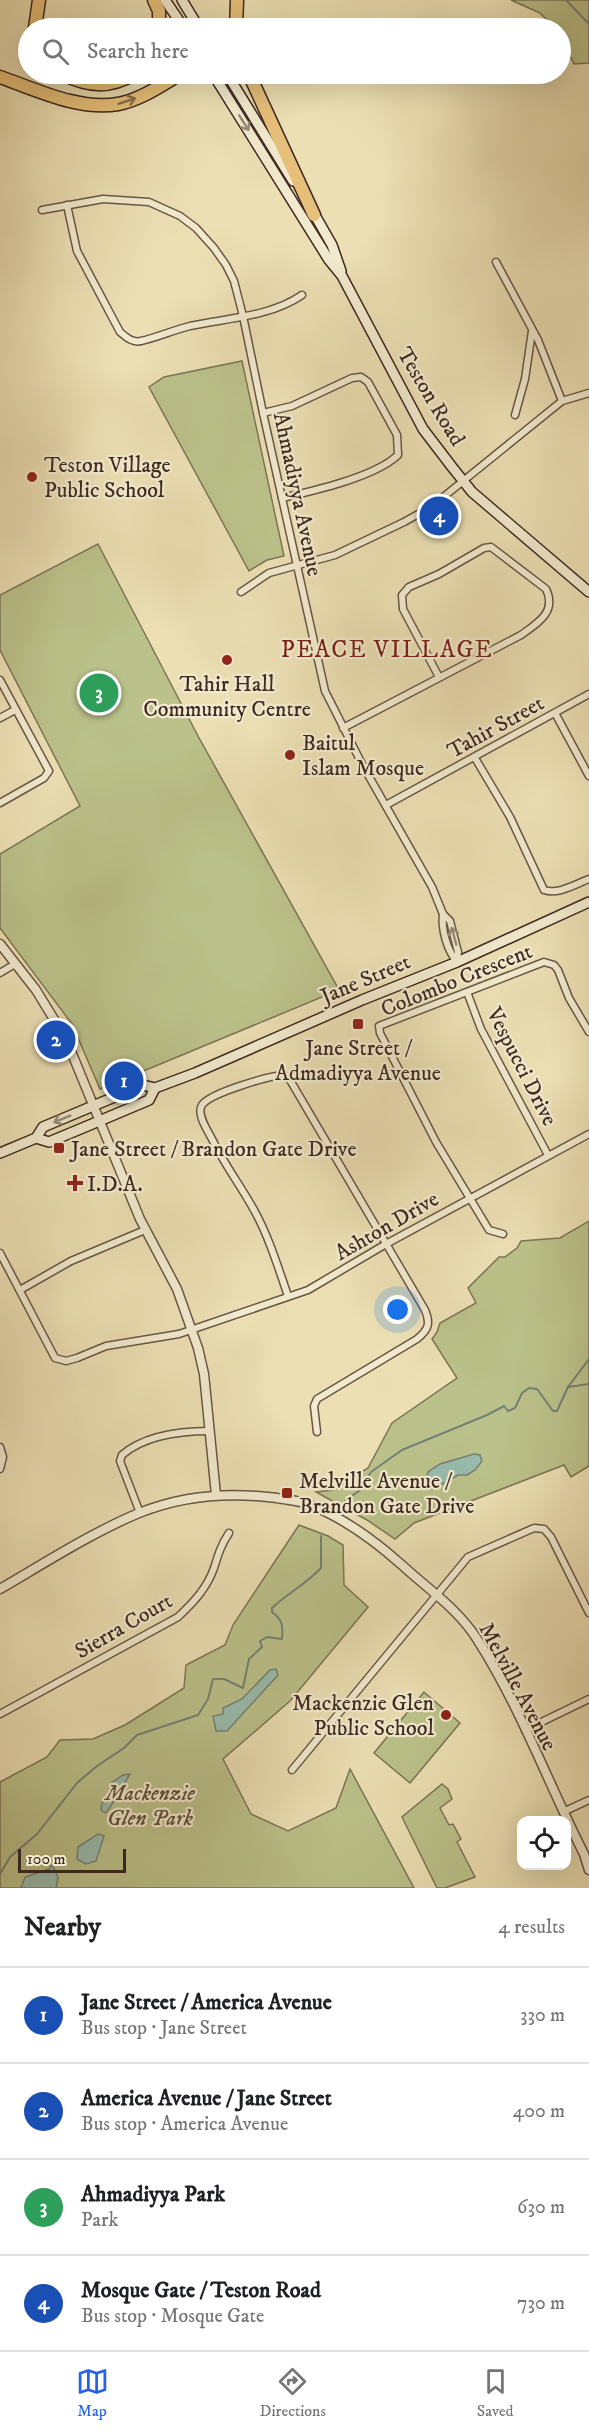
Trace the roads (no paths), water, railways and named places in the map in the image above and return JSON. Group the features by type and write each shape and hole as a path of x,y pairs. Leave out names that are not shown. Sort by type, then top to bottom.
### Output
{"highway":[{"path":"35,18 39,0"},
{"path":"154,0 159,11 159,18"},
{"path":"236,18 237,0"},
{"path":"0,77 18,83"},
{"path":"21,84 70,100 105,106 130,101 161,84"},
{"path":"87,84 98,86 109,84"},
{"path":"254,84 314,215"}],"main road":[{"path":"165,0 177,18"},
{"path":"182,0 193,18"},
{"name":"Teston Road","path":"219,84 329,260 342,276"},
{"name":"Teston Road","path":"232,84 332,245 342,276 423,429 472,492 589,592"},
{"name":"Jane Street","path":"36,1138 42,1127 143,1085 155,1088 457,962 589,902"},
{"name":"Jane Street","path":"0,1152 36,1138 49,1142 149,1100 155,1088"}],"street":[{"name":"Ahmadiyya Avenue","path":"42,210 103,199 136,200 161,206 196,228 226,265 234,281 243,316 262,413 325,691 343,728 432,887 443,914 450,921 458,952 457,962"},
{"path":"67,205 77,251 120,332 125,337 141,341 192,326 243,316 290,303 302,295"},
{"path":"496,262 532,329 562,401"},
{"path":"515,415 525,379 532,329"},
{"path":"262,413 292,406 352,378 362,377 368,382 397,435 399,443 398,455 395,458 373,469 319,490 282,498"},
{"path":"241,592 269,573 335,555 405,522 431,507 562,401 589,393"},
{"path":"343,728 521,635 540,621 550,608 550,597 546,589 491,548 484,548 439,574 409,587 402,595 403,609 438,677"},
{"path":"0,680 49,771 44,778 0,803"},
{"name":"Tahir Street","path":"386,805 589,694"},
{"path":"0,718 15,710"},
{"path":"555,713 589,776"},
{"path":"475,758 510,817 544,890 550,892 589,879"},
{"path":"0,944 36,990 62,1032 146,1230 177,1288 192,1329 204,1374 216,1495"},
{"name":"Colombo Crescent","path":"471,1198 436,1143 380,1033 380,1026 535,964 549,963 558,970 569,998 589,1032"},
{"path":"0,974 15,964"},
{"name":"Vespucci Drive","path":"467,992 481,1029 548,1155"},
{"path":"288,1296 262,1227 204,1125 201,1109 202,1105 210,1099 269,1076 284,1075 290,1080 425,1310 428,1327 417,1338 316,1399 314,1406 317,1432"},
{"name":"Ashton Drive","path":"20,1290 55,1358 61,1361 77,1359 106,1346 144,1341 192,1329 323,1282 386,1244 589,1134"},
{"path":"471,1198 489,1230 503,1234"},
{"path":"0,1253 20,1290 71,1261 146,1230"},
{"path":"140,1513 120,1461 122,1455 140,1445 170,1434 210,1431"},
{"path":"0,1447 3,1457 0,1469"},
{"name":"Melville Avenue","path":"0,1589 140,1513 194,1498 240,1495 302,1502 326,1512 375,1543 438,1595 476,1637 587,1856 589,1870"},
{"path":"292,1770 468,1557 534,1528 544,1529 551,1537 589,1613"},
{"name":"Sierra Court","path":"0,1714 178,1617 197,1599 228,1533"},
{"path":"525,1730 589,1699"},
{"path":"563,1812 589,1800"}],"waterway":[{"path":"566,0 589,24"},
{"path":"345,1501 360,1490 371,1472 402,1450 504,1406 508,1411 515,1408 522,1393 529,1388 537,1389 553,1411 557,1411 568,1387 589,1359"},
{"path":"568,1387 589,1384"},
{"path":"0,1874 10,1857 37,1834 77,1783 124,1748 137,1735 198,1715 208,1699 213,1679 224,1679 243,1688 249,1659 262,1647 260,1641 267,1637 282,1639 282,1624 272,1612 272,1608 321,1568 321,1536"}],"place":[{"name":"Teston Village Public School","path":"32,477"},
{"name":"Mosque Gate / Teston Road","path":"439,516"},
{"name":"Tahir Hall Community Centre","path":"227,660"},
{"name":"Ahmadiyya Park","path":"99,693"},
{"name":"Baitul Islam Mosque","path":"290,755"},
{"name":"Jane Street / Admadiyya Avenue","path":"358,1024"},
{"name":"America Avenue / Jane Street","path":"56,1040"},
{"name":"Jane Street / America Avenue","path":"124,1081"},
{"name":"Jane Street / Brandon Gate Drive","path":"59,1148"},
{"name":"I.D.A.","path":"75,1183"},
{"name":"Melville Avenue / Brandon Gate Drive","path":"287,1493"},
{"name":"Mackenzie Glen Public School","path":"446,1715"}],"district":[{"name":"PEACE VILLAGE","path":"387,649"}],"park label":[{"name":"Mackenzie Glen Park","path":"150,1805"}]}
